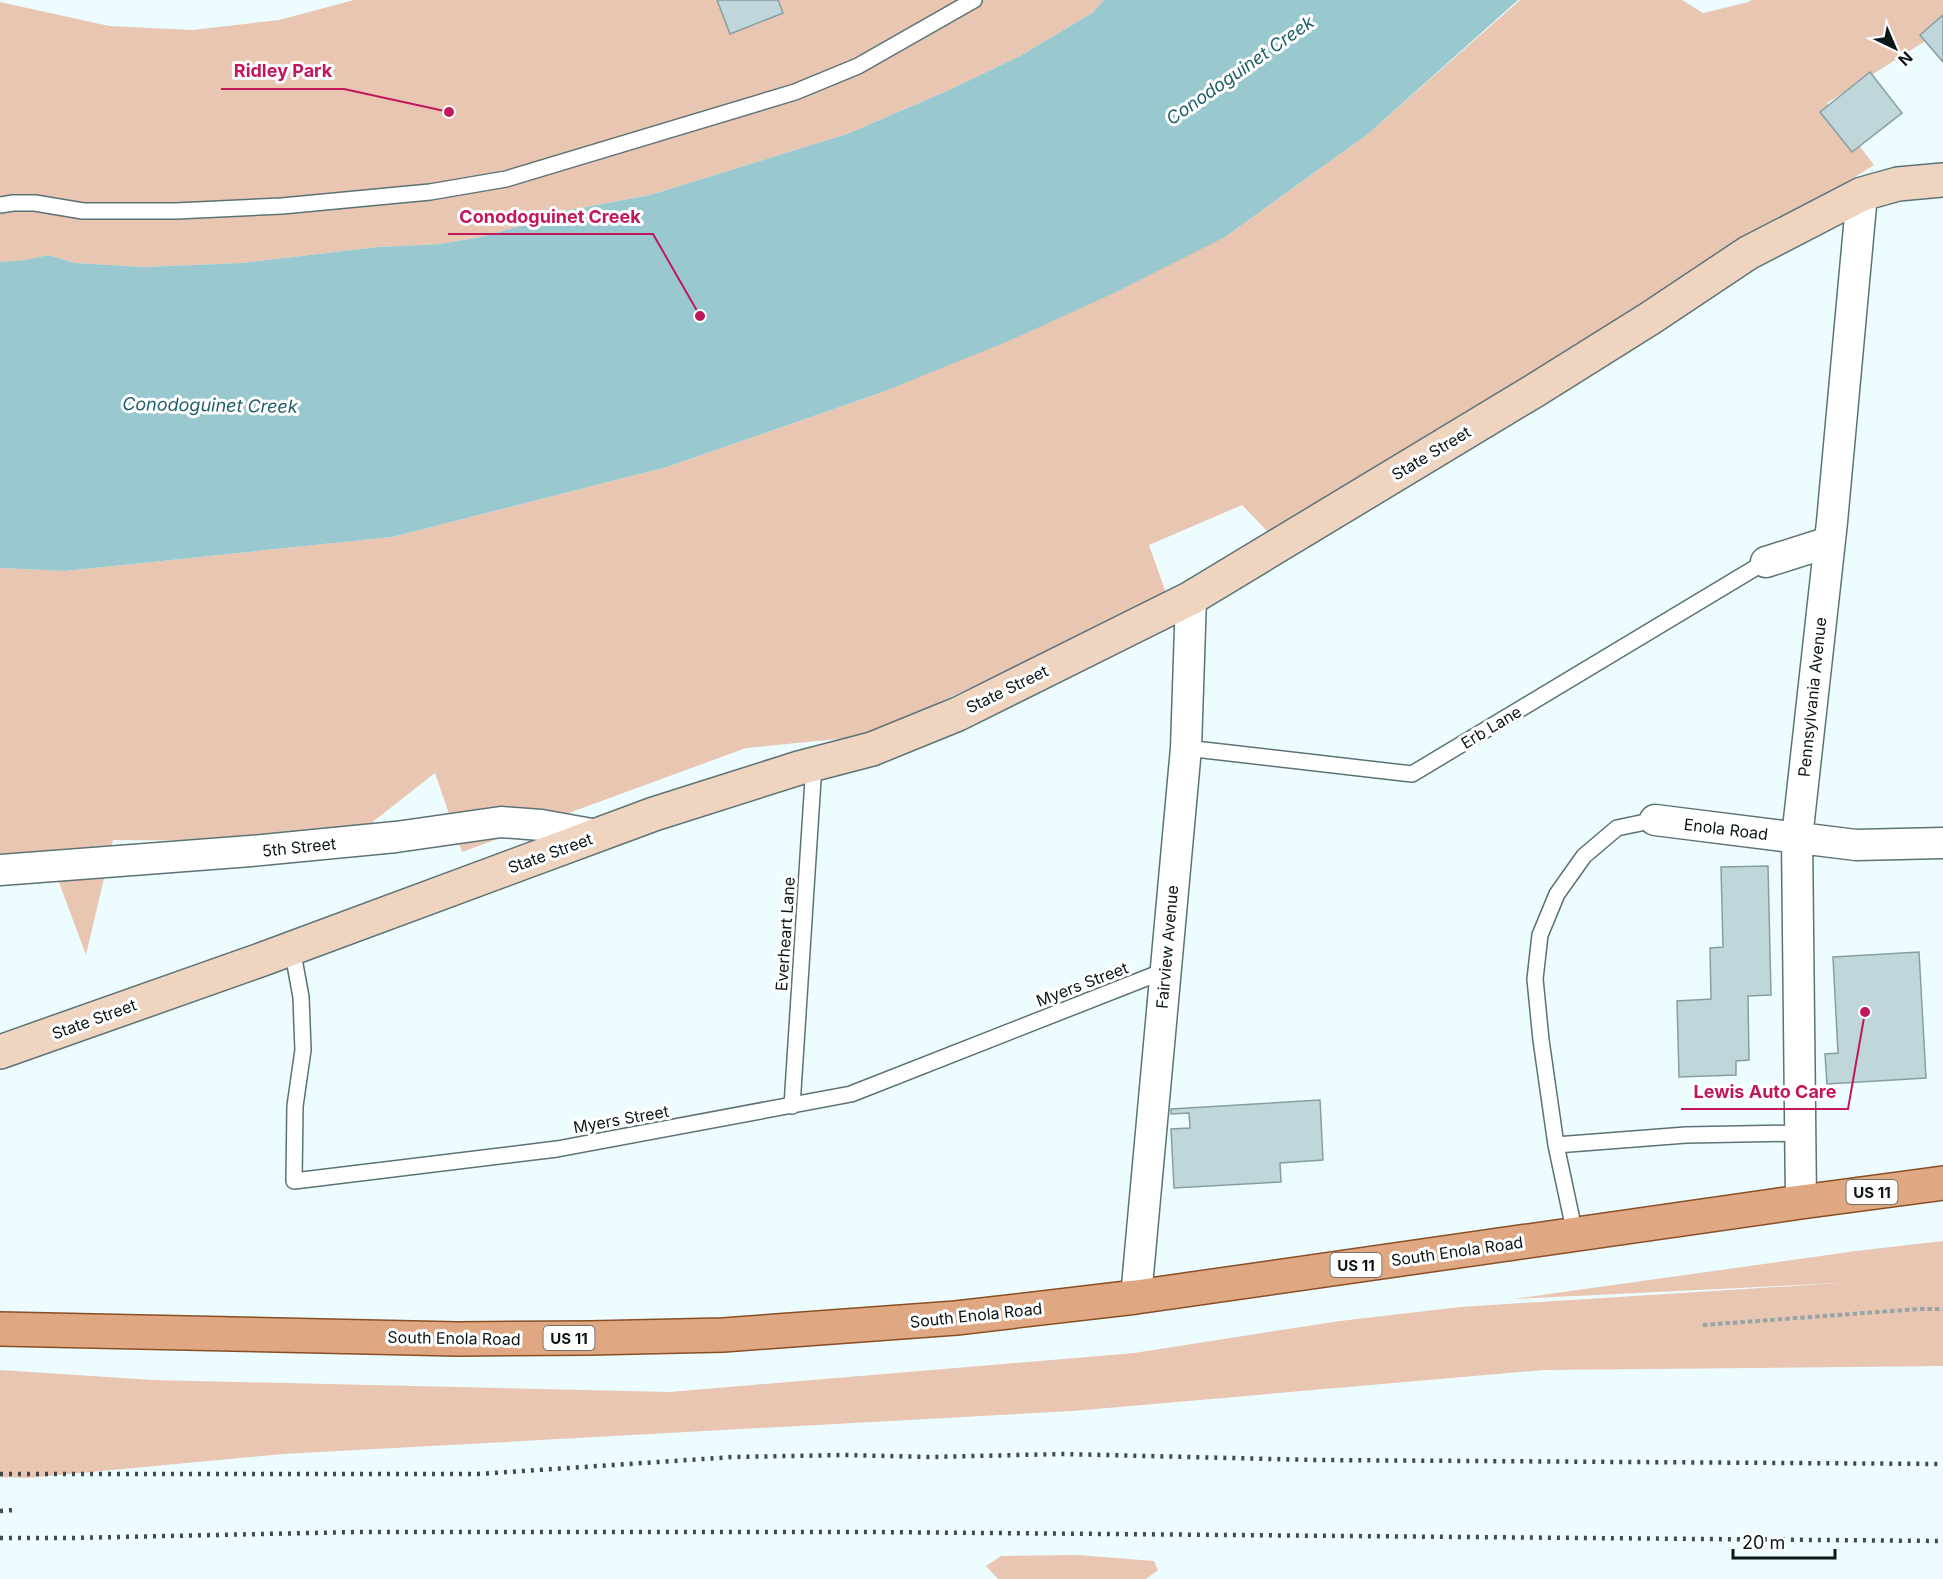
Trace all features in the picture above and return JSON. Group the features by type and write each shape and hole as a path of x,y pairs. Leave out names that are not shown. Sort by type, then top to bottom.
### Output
{"main road":[{"name":"State Street","path":"0,1052 292,948 654,814 814,764 872,749 958,714 1191,598 1534,391 1649,319 1748,253 1862,194 1898,184 1943,180"},
{"name":"South Enola Road","path":"0,1329 458,1339 723,1335 956,1318 1136,1297 1943,1183"}],"street":[{"name":"Pennsylvania Avenue","path":"1801,1202 1797,838 1831,532 1862,194"},
{"name":"Erb Lane","path":"1766,562 1831,532"},
{"name":"Fairview Avenue","path":"1136,1297 1186,748 1191,598"},
{"name":"Enola Road","path":"1655,820 1856,845 1943,843"},
{"name":"5th Street","path":"0,870 262,850 396,837 501,822 541,825 597,835"}],"lane":[{"path":"0,205 12,202 35,203 83,211 176,211 282,206 430,192 506,179 795,92 858,66 974,0"},
{"name":"Erb Lane","path":"1186,748 1412,774 1766,562"},
{"name":"Everheart Lane","path":"792,1106 814,764"},
{"path":"1575,1234 1556,1145 1541,1040 1535,979 1540,935 1557,894 1584,856 1617,828 1655,820"},
{"name":"Myers Street","path":"292,948 301,997 303,1050 295,1106 294,1181 557,1149 851,1094 1164,971"},
{"path":"1556,1145 1686,1135 1800,1133"}],"path":[{"path":"1703,1325 1943,1309"}],"shaded area":[{"path":"354,0 1104,0 1092,13 1020,56 949,90 847,134 650,195 554,213 481,237 440,244 378,247 241,263 144,267 75,263 48,255 0,262 0,2 109,26 192,30 279,20"},
{"path":"1520,0 1682,0 1703,13 1751,0 1943,0 1943,30 1827,103 1874,165 1587,346 1271,535 1242,505 1149,545 1167,596 867,736 746,748 462,852 435,773 347,842 113,840 86,955 51,861 0,863 0,568 65,571 392,537 667,467 880,393 1225,237 1368,134"},
{"path":"1943,1241 1943,1366 1543,1370 1073,1411 283,1454 27,1478 0,1477 0,1370 153,1380 670,1392 1134,1353 1340,1321 1460,1307 1840,1283 1514,1299"},
{"path":"1077,1555 1154,1561 1158,1570 1146,1579 998,1579 986,1566 1001,1556"}],"water":[{"path":"1104,0 1518,0 1368,134 1225,237 1114,293 1011,340 880,393 667,467 392,537 65,571 0,568 0,262 48,255 75,263 144,267 241,263 378,247 440,244 481,237 554,213 650,195 847,134 949,90 1020,56 1092,13"}],"building":[{"path":"717,0 778,0 783,13 730,34"},
{"path":"1943,15 1943,62 1920,35"},
{"path":"1870,72 1902,113 1852,152 1820,112"},
{"path":"1768,866 1771,995 1748,996 1749,1060 1736,1061 1736,1075 1679,1077 1677,1001 1711,999 1710,948 1723,947 1721,867"},
{"path":"1919,952 1926,1078 1827,1084 1825,1054 1838,1053 1833,957"},
{"path":"1320,1100 1323,1160 1280,1163 1281,1182 1174,1188 1171,1129 1190,1128 1189,1113 1171,1114 1171,1109"}],"railway":[{"path":"0,1474 478,1474 733,1457 845,1455 930,1457 1063,1454 1315,1460 1943,1464"},
{"path":"0,1511 14,1510"},
{"path":"0,1538 358,1532 870,1532 1943,1541"}],"place":[{"name":"Ridley Park","path":"449,112"},
{"name":"Conodoguinet Creek","path":"700,316"},
{"name":"Lewis Auto Care","path":"1865,1012"}]}
